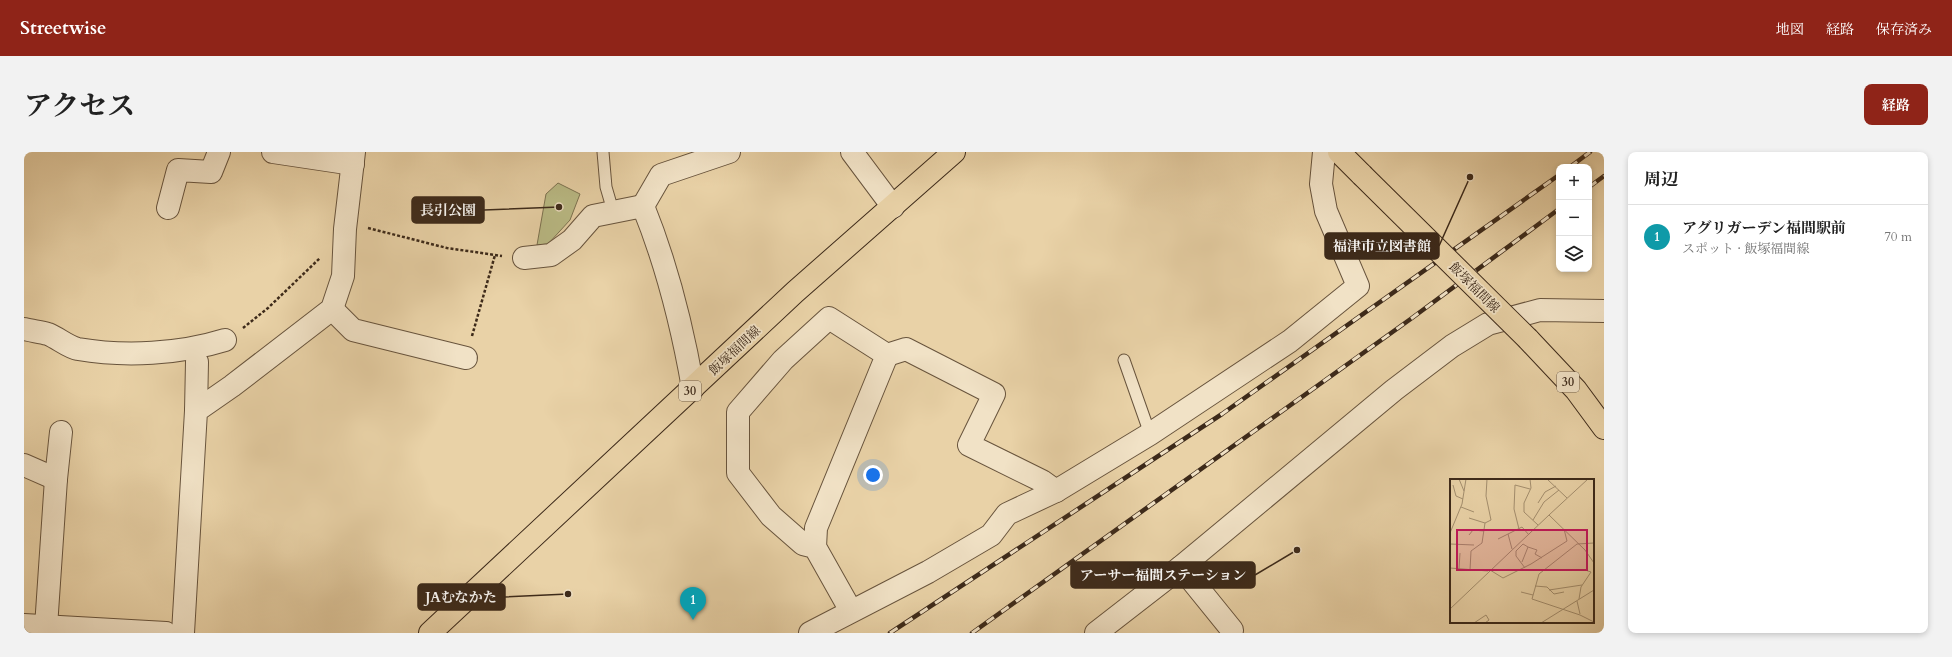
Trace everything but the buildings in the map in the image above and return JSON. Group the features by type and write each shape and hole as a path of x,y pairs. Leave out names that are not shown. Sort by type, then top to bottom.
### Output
{"main road":[{"name":"飯塚福間線","path":"430,633 795,292 954,152"},
{"name":"飯塚福間線","path":"1339,152 1528,339 1576,390 1604,428"}],"street":[{"path":"168,208 178,170 211,172 219,152"},
{"path":"196,411 232,386 332,309 342,276 353,158 273,152"},
{"path":"643,206 661,175 729,152"},
{"path":"852,152 893,207"},
{"path":"810,633 928,572 990,535 1007,514 1056,491 1150,434 1290,341 1358,286 1326,211 1320,184 1324,152"},
{"path":"524,258 551,255 572,240 593,216 643,206"},
{"path":"643,206 660,247 682,326 693,388"},
{"path":"332,309 353,330 466,358"},
{"path":"1096,633 1180,567 1394,390 1452,346 1488,324 1540,310 1604,311"},
{"path":"815,547 803,544 771,516 738,473 738,412 783,360 829,318 887,355"},
{"path":"24,329 47,334 76,349 110,353 150,352 204,346 225,340"},
{"path":"887,355 906,349 994,394 969,445 1042,481 1056,491"},
{"path":"851,611 815,547 816,528 887,355"},
{"path":"183,633 196,411 197,362"},
{"path":"46,627 56,479 61,432"},
{"path":"24,465 56,479"},
{"path":"1180,567 1232,630"},
{"path":"24,625 166,633"}],"lane":[{"path":"603,152 606,187 613,211"},
{"path":"1124,360 1150,434"}],"path":[{"path":"225,340 268,308 325,253 346,229 362,227 448,248 524,258"},
{"path":"466,358 495,255"}],"green space":[{"path":"558,183 580,194 570,220 548,244 537,245 546,194"}],"railway":[{"path":"1574,164 1590,152"},
{"path":"1592,185 1604,176"},
{"path":"890,633 1222,414 1556,177"},
{"path":"972,633 1412,318 1556,211"}],"place":[{"name":"福津市立図書館","path":"1470,177"},
{"name":"長引公園","path":"559,207"},
{"name":"アーサー福間ステーション","path":"1297,550"},
{"name":"JAむなかた","path":"568,594"},
{"name":"アグリガーデン福間駅前","path":"693,620"}]}
